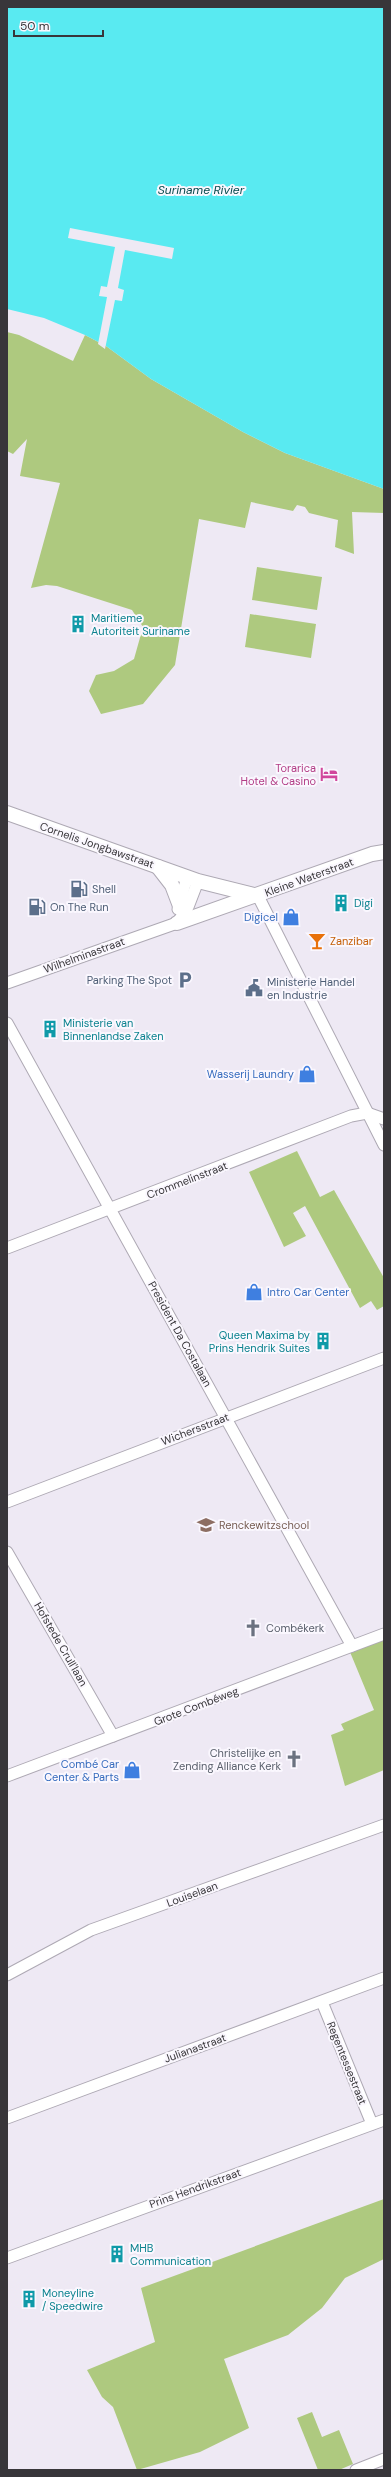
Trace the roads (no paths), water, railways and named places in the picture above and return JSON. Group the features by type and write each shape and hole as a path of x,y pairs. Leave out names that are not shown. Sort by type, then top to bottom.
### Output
{"main road":[{"name":"Cornelis Jongbawstraat","path":"7,812 192,879"},
{"name":"Kleine Waterstraat","path":"192,879 258,896 291,882 372,854 384,852"},
{"path":"158,866 172,885 180,906"},
{"path":"177,923 258,896"}],"street":[{"path":"177,923 188,907 192,879"},
{"name":"Wilhelminastraat","path":"161,927 180,906 192,879"},
{"path":"258,896 384,1145"},
{"name":"Wilhelminastraat","path":"7,983 161,927 177,923"},
{"name":"President Da Costalaan","path":"7,1023 109,1210 226,1417 352,1646"},
{"path":"367,1113 384,1119"},
{"name":"Crommelinstraat","path":"7,1248 351,1116 367,1113"},
{"name":"Wichersstraat","path":"7,1502 226,1417 384,1358"},
{"name":"Hofstede Crull'laan","path":"7,1552 113,1736"},
{"name":"Grote Combéweg","path":"7,1776 384,1634"},
{"name":"Louiselaan","path":"7,1975 91,1930 384,1825"},
{"name":"Julianastraat","path":"7,2118 384,1978"},
{"name":"Regentessestraat","path":"322,2002 372,2124"},
{"name":"Prins Hendrikstraat","path":"7,2258 384,2120"},
{"path":"356,2470 384,2459"}],"water":[{"name":"Suriname Rivier","path":"7,7 384,7 384,489 285,453 243,432 151,379 106,346 85,335 44,318 7,309"}],"place":[{"name":"Maritieme Autoriteit Suriname","path":"78,624"},
{"name":"Torarica Hotel & Casino","path":"329,774"},
{"name":"Shell","path":"79,889"},
{"name":"Digi","path":"341,903"},
{"name":"On The Run","path":"37,907"},
{"name":"Digicel","path":"291,917"},
{"name":"Zanzibar","path":"317,941"},
{"name":"Parking The Spot","path":"185,980"},
{"name":"Ministerie Handel en Industrie","path":"254,988"},
{"name":"Ministerie van Binnenlandse Zaken","path":"50,1029"},
{"name":"Wasserij Laundry","path":"307,1074"},
{"name":"Intro Car Center","path":"254,1292"},
{"name":"Queen Maxima by Prins Hendrik Suites","path":"323,1341"},
{"name":"Renckewitzschool","path":"206,1525"},
{"name":"Combékerk","path":"253,1628"},
{"name":"Christelijke en Zending Alliance Kerk","path":"294,1759"},
{"name":"Combé Car Center & Parts","path":"132,1770"},
{"name":"MHB Communication","path":"117,2254"},
{"name":"Moneyline / Speedwire","path":"29,2299"}]}
